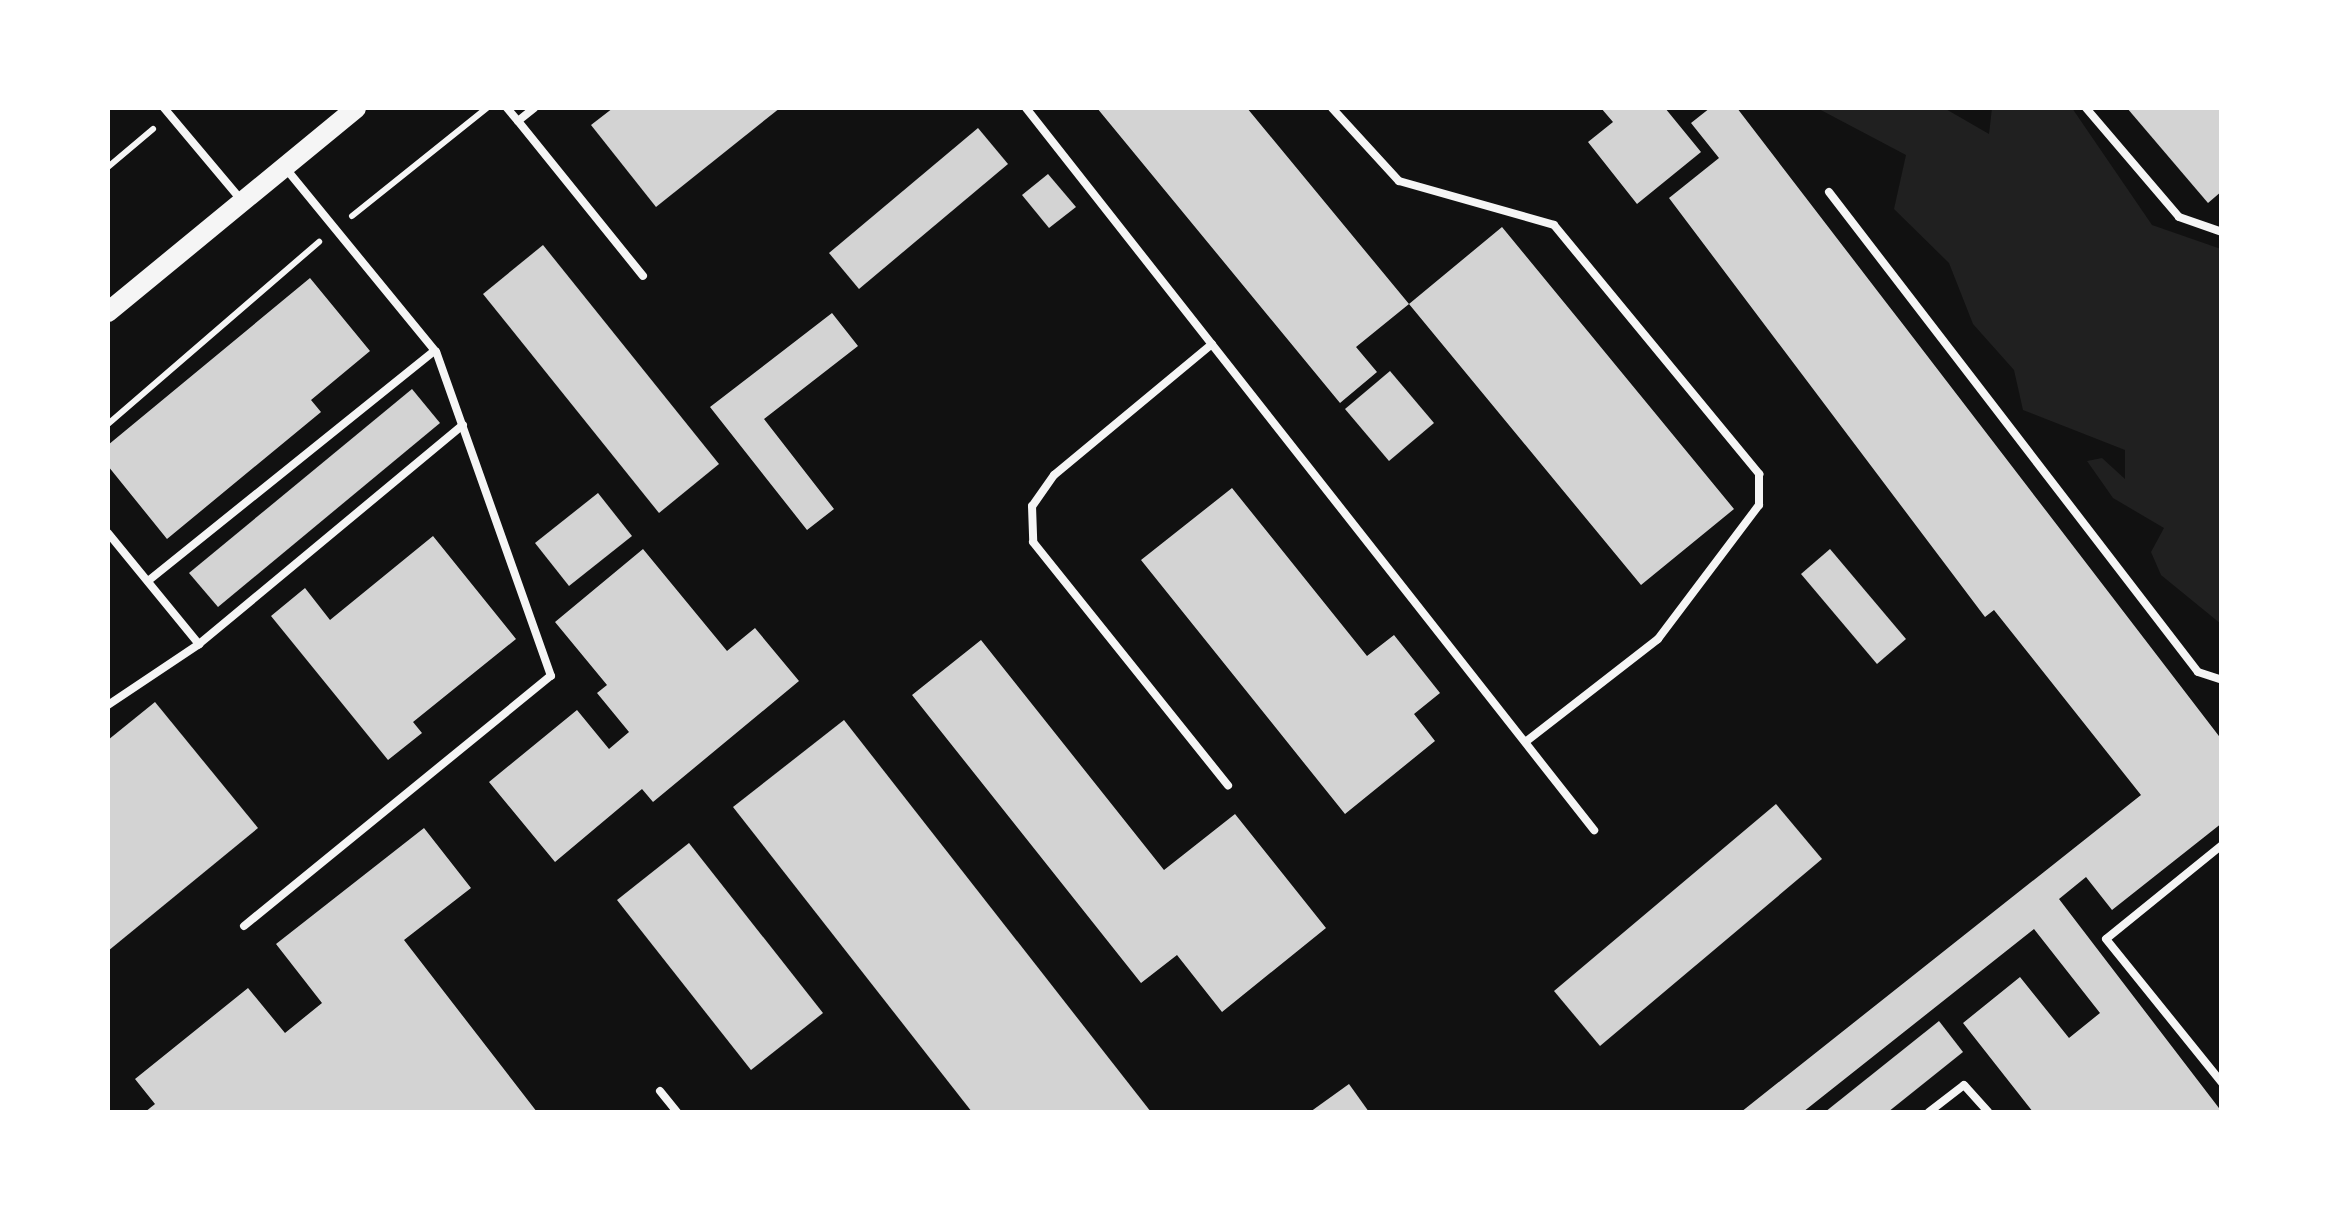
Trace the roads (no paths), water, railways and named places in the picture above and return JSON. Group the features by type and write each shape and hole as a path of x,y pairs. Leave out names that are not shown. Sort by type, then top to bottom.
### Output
{"main road":[{"path":"108,312 356,108"}],"lane":[{"path":"508,108 643,276"},
{"path":"518,121 534,108"},
{"path":"1026,108 1594,830"},
{"path":"1332,108 1399,181 1554,224 1760,474 1759,505 1658,639 1525,742"},
{"path":"2086,108 2179,217 2222,232"},
{"path":"167,111 242,202"},
{"path":"244,926 552,676 434,351 284,167"},
{"path":"1829,192 2198,672 2222,680"},
{"path":"1212,344 1054,474 1032,506 1032,542 1228,784"},
{"path":"148,582 434,351"},
{"path":"108,706 200,644 463,426"},
{"path":"108,533 200,644"},
{"path":"2222,846 2106,939 2222,1083"},
{"path":"1929,1112 1964,1084 1988,1112"},
{"path":"660,1091 677,1112"}]}
